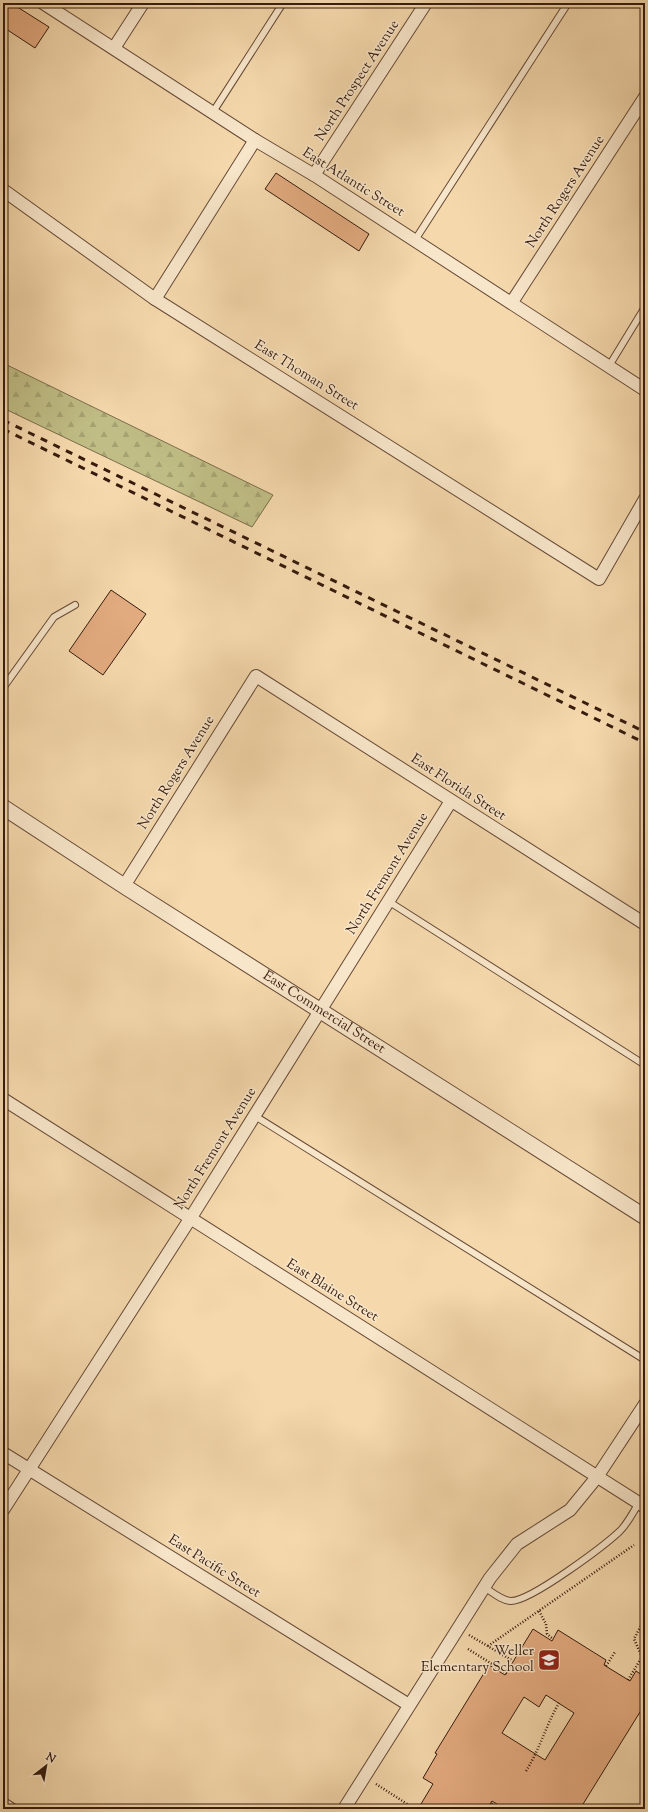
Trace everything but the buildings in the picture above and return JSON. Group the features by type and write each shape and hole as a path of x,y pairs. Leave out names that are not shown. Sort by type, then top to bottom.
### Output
{"street":[{"name":"East Atlantic Street","path":"43,3 255,140 314,175 512,302 645,390"},
{"path":"114,48 143,3"},
{"name":"North Prospect Avenue","path":"314,175 426,3"},
{"name":"North Rogers Avenue","path":"512,302 645,97"},
{"path":"155,299 255,140"},
{"name":"East Thoman Street","path":"3,190 155,299 599,579 645,499"},
{"name":"North Rogers Avenue","path":"124,886 256,676"},
{"name":"East Florida Street","path":"256,676 645,924"},
{"name":"North Fremont Avenue","path":"3,1510 190,1219 451,801"},
{"name":"East Commercial Street","path":"3,806 124,886 645,1217"},
{"name":"East Blaine Street","path":"3,1099 642,1505"},
{"path":"344,1809 484,1587 517,1544 570,1510 596,1477 645,1404"},
{"name":"East Pacific Street","path":"3,1453 409,1705"},
{"path":"3,1804 11,1809"}],"lane":[{"path":"213,112 283,3"},
{"path":"415,240 568,3"},
{"path":"608,366 645,307"},
{"path":"3,688 54,617 75,605"},
{"path":"388,902 645,1065"},
{"path":"255,1116 645,1360"},
{"path":"484,1587 505,1600 519,1600 546,1585 621,1530 642,1505"}],"path":[{"path":"488,1646 634,1545"},
{"path":"539,1611 546,1624 547,1634 553,1639"},
{"path":"628,1680 642,1657 634,1639 645,1618"},
{"path":"458,1629 513,1661"},
{"path":"468,1649 508,1674"},
{"path":"606,1666 615,1652"},
{"path":"526,1771 538,1750 552,1715 559,1703"},
{"path":"376,1784 415,1809"},
{"path":"489,1809 493,1802"}],"green space":[{"path":"3,363 273,495 252,527 3,408"}],"railway":[{"path":"3,420 645,732"},
{"path":"3,429 645,743"}],"place":[{"name":"Weller Elementary School","path":"549,1660"}]}
